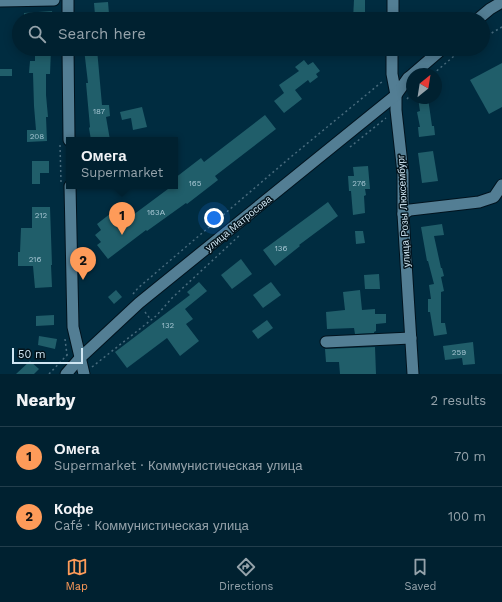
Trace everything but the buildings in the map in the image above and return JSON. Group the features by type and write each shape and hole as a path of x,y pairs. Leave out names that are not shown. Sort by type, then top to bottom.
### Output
{"street":[{"path":"0,2 54,0"},
{"path":"59,0 68,0 68,12"},
{"path":"393,0 393,12"},
{"path":"486,12 502,2"},
{"path":"68,56 70,137"},
{"name":"улица Розы Люксембург","path":"392,56 392,74 396,95 402,173 403,214 413,374"},
{"name":"улица Матросова","path":"419,68 434,56"},
{"name":"улица Матросова","path":"66,374 80,358 139,303 396,95 406,81"},
{"path":"403,214 410,210 487,200 494,197 502,185"},
{"path":"70,189 73,327 84,374"},
{"path":"326,342 411,338"}],"path":[{"path":"490,34 502,27"},
{"path":"440,68 454,56"},
{"path":"132,296 138,288 292,156 392,74"},
{"path":"350,147 396,110 406,100"},
{"path":"84,374 156,316 172,298 242,234"},
{"path":"49,374 77,345"}],"place":[{"name":"Омега","path":"122,235"},
{"name":"Кофе","path":"83,280"}]}
